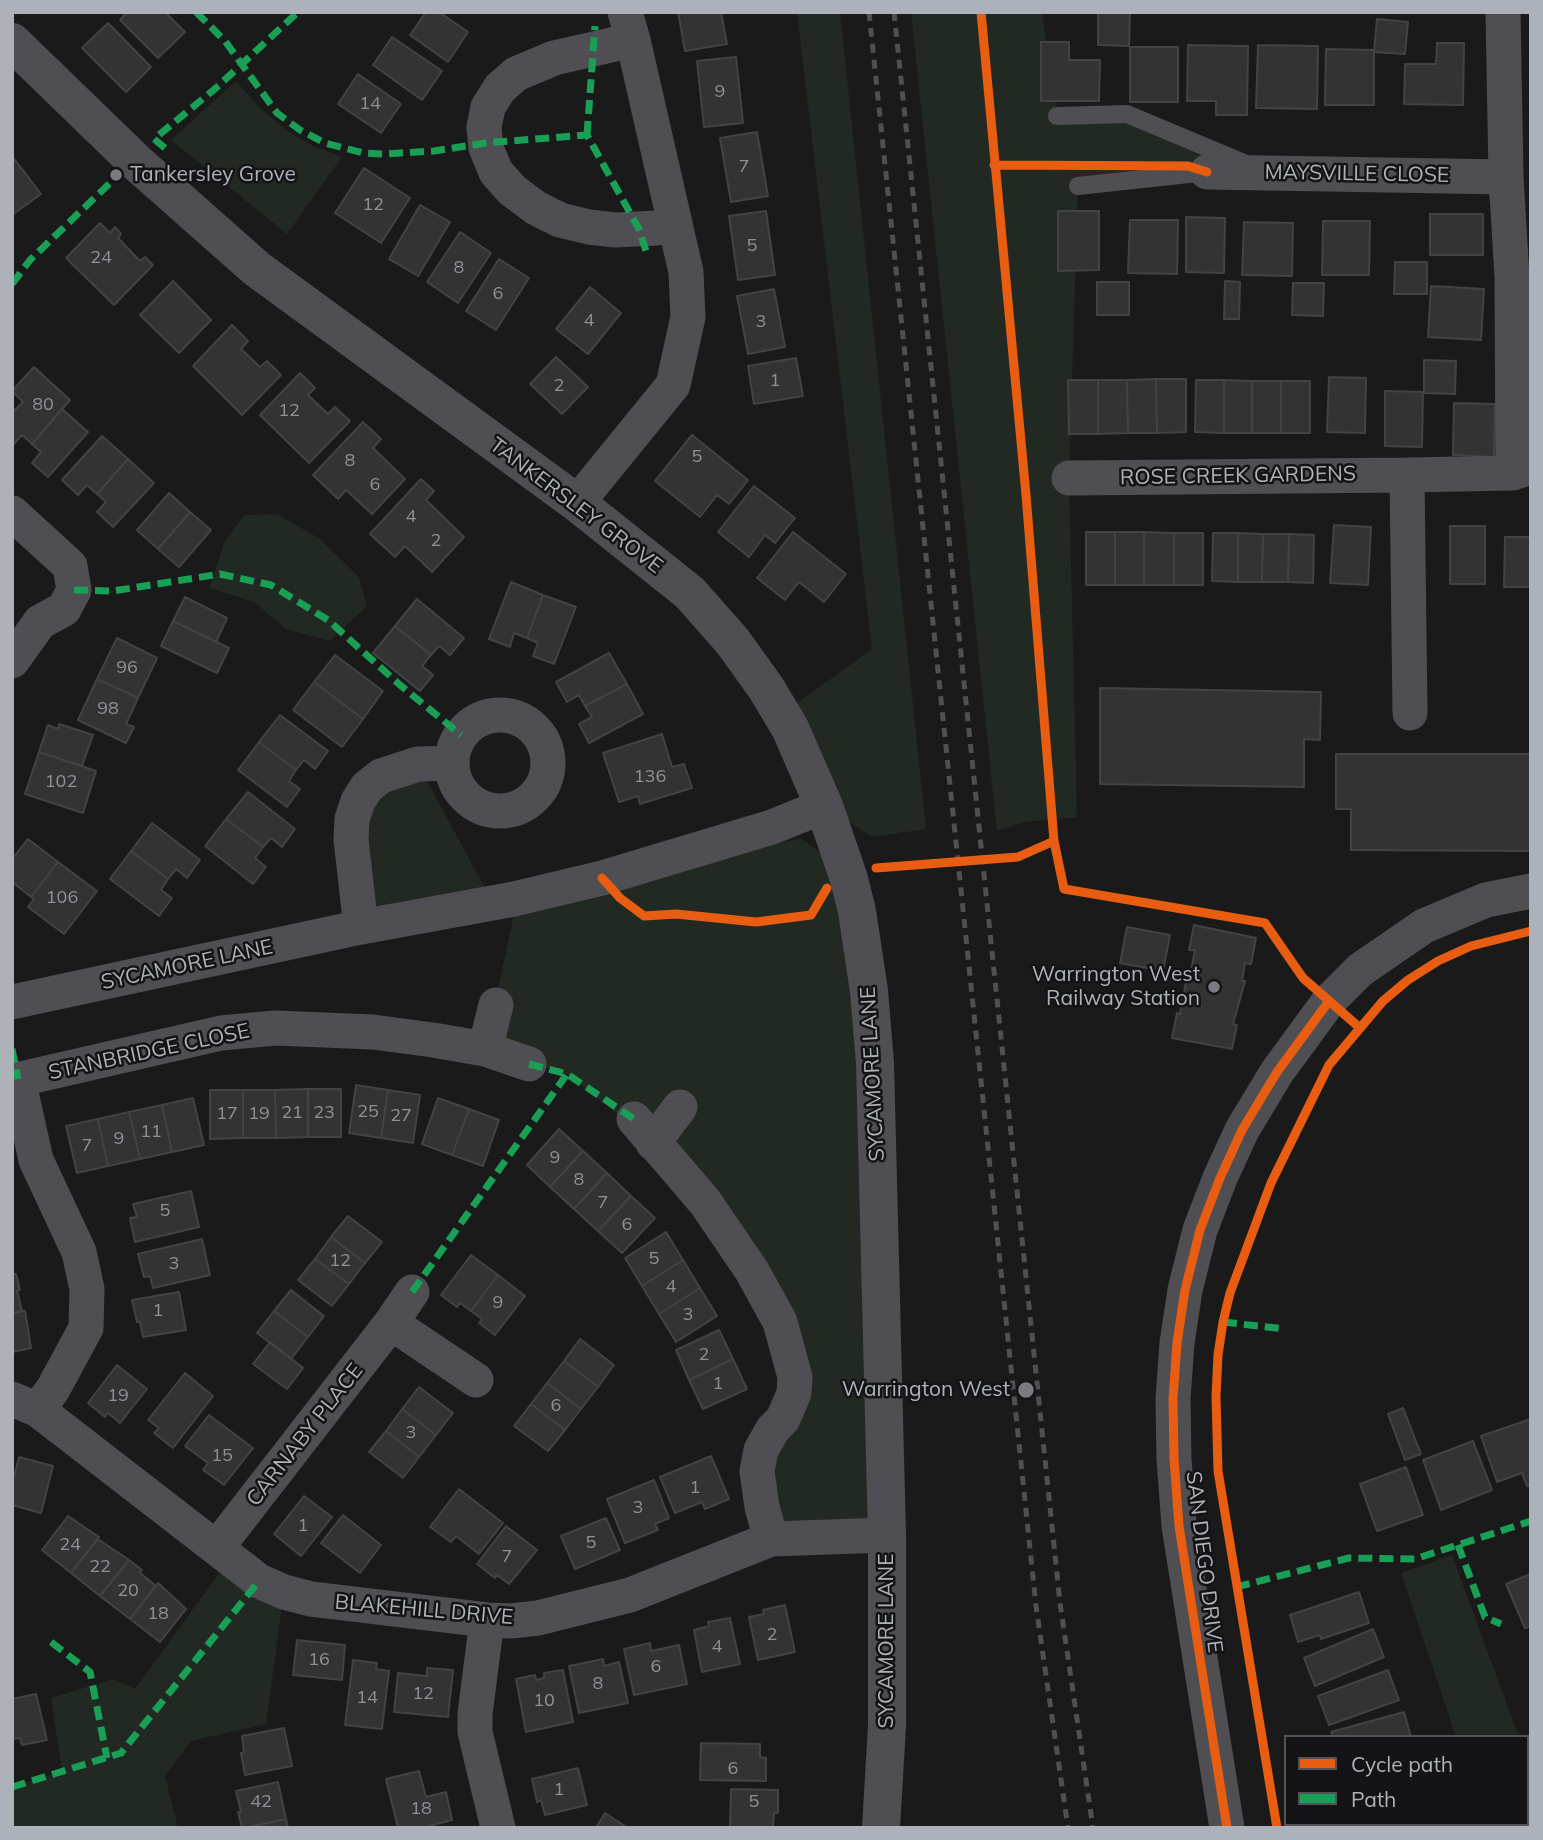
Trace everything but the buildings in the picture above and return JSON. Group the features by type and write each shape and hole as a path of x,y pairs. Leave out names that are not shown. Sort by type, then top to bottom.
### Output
{"street":[{"path":"1503,12 1506,177 1522,470"},
{"path":"577,503 673,385 688,317 686,272 629,26 516,74 500,88 488,107 484,127 486,148 496,172 512,190 536,208 560,220 589,227 615,230 657,228 674,224"},
{"name":"TANKERSLEY GROVE","path":"12,42 136,162 257,269 577,503 690,593 733,642 766,688 789,728 824,806"},
{"name":"MAYSVILLE CLOSE","path":"1207,172 1506,177"},
{"name":"ROSE CREEK GARDENS","path":"1069,478 1407,475 1522,470"},
{"path":"1407,475 1410,713"},
{"path":"12,513 70,566 74,590 64,610 40,622 12,662"},
{"path":"361,927 351,840 352,819 358,801 367,787 381,776 418,764 451,764"},
{"name":"SYCAMORE LANE","path":"12,1002 361,927 513,899 602,878 772,827 824,806 857,911 870,991 876,1063 887,1535 887,1726 881,1828"},
{"name":"SAN DIEGO DRIVE","path":"1227,1828 1185,1563 1174,1459 1173,1399 1177,1343 1185,1290 1200,1230 1242,1130 1277,1072 1329,1001 1360,970 1424,926 1486,900 1531,891"},
{"path":"485,1049 496,1005"},
{"name":"STANBRIDGE CLOSE","path":"25,1405 53,1389 86,1328 87,1289 79,1252 36,1160 15,1080 221,1033 275,1028 373,1032 485,1049 529,1064"},
{"path":"680,1107 644,1131 705,1202 752,1271 780,1322 795,1377 790,1408 766,1440 758,1462 762,1507 771,1539"},
{"name":"CARNABY PLACE","path":"218,1546 391,1323 412,1292"},
{"path":"391,1323 476,1380"},
{"name":"BLAKEHILL DRIVE","path":"25,1405 218,1546 260,1581 302,1597 511,1621 538,1618 630,1595 771,1539 887,1535"},
{"path":"486,1620 475,1732 498,1828"}],"lane":[{"path":"1057,116 1127,114 1264,172"},
{"path":"1078,186 1207,172"}],"shaded area":[{"path":"797,12 840,12 926,829 872,837 845,819 796,704 872,649"},
{"path":"911,12 1042,12 1057,116 1127,114 1264,172 1078,187 1069,478 1077,817 1025,822 997,831"},
{"path":"236,81 259,107 289,132 313,146 342,157 287,234 171,140"},
{"path":"277,514 320,539 359,577 367,606 330,641 286,629 254,602 209,588 225,541 244,515"},
{"path":"418,764 487,892 365,912 352,819"},
{"path":"800,838 833,861 857,911 887,1535 797,1536 762,1507 791,1361 653,1143 567,1074 485,1049 515,910"},
{"path":"1452,1555 1518,1735 1455,1735 1401,1573"},
{"path":"231,1557 284,1592 266,1724 191,1741 165,1776 178,1828 12,1828 12,1787 62,1771 51,1698 113,1679 135,1689"}],"railway":[{"path":"869,12 1036,1606 1068,1828"},
{"path":"894,12 1060,1603 1093,1828"}],"marked path":[{"path":"196,12 225,41 277,113 300,130 325,143 364,153 383,154 587,135 639,229 647,254"},
{"path":"165,148 154,139 216,88 298,12"},
{"path":"587,135 595,26"},
{"path":"12,284 30,260 110,183"},
{"path":"74,590 113,591 220,574 271,585 328,620 461,735"},
{"path":"12,1049 18,1079"},
{"path":"529,1064 567,1074 634,1119"},
{"path":"412,1292 567,1074"},
{"path":"1223,1322 1285,1329"},
{"path":"1236,1587 1349,1558 1415,1559 1531,1521"},
{"path":"1458,1545 1485,1617 1501,1624"},
{"path":"12,1787 121,1753 259,1581"},
{"path":"51,1642 90,1672 107,1758"}],"cycle path":[{"path":"981,12 1026,495 1054,841 1064,889 1265,923 1303,978 1360,1028"},
{"path":"994,165 1188,166 1207,172"},
{"path":"876,868 1018,857 1054,841"},
{"path":"602,878 620,898 644,916 676,914 756,922 811,915 827,888"},
{"path":"1277,1828 1218,1471 1218,1355 1230,1293 1271,1183 1329,1065 1383,1001 1408,980 1438,961 1471,946 1531,931"},
{"path":"1227,1828 1179,1526 1173,1399 1177,1343 1185,1290 1200,1230 1220,1178 1242,1130 1277,1072 1329,1001"}],"place":[{"name":"Tankersley Grove","path":"116,175"},
{"name":"Warrington West Railway Station","path":"1214,987"},
{"name":"Warrington West","path":"1026,1390"}]}
